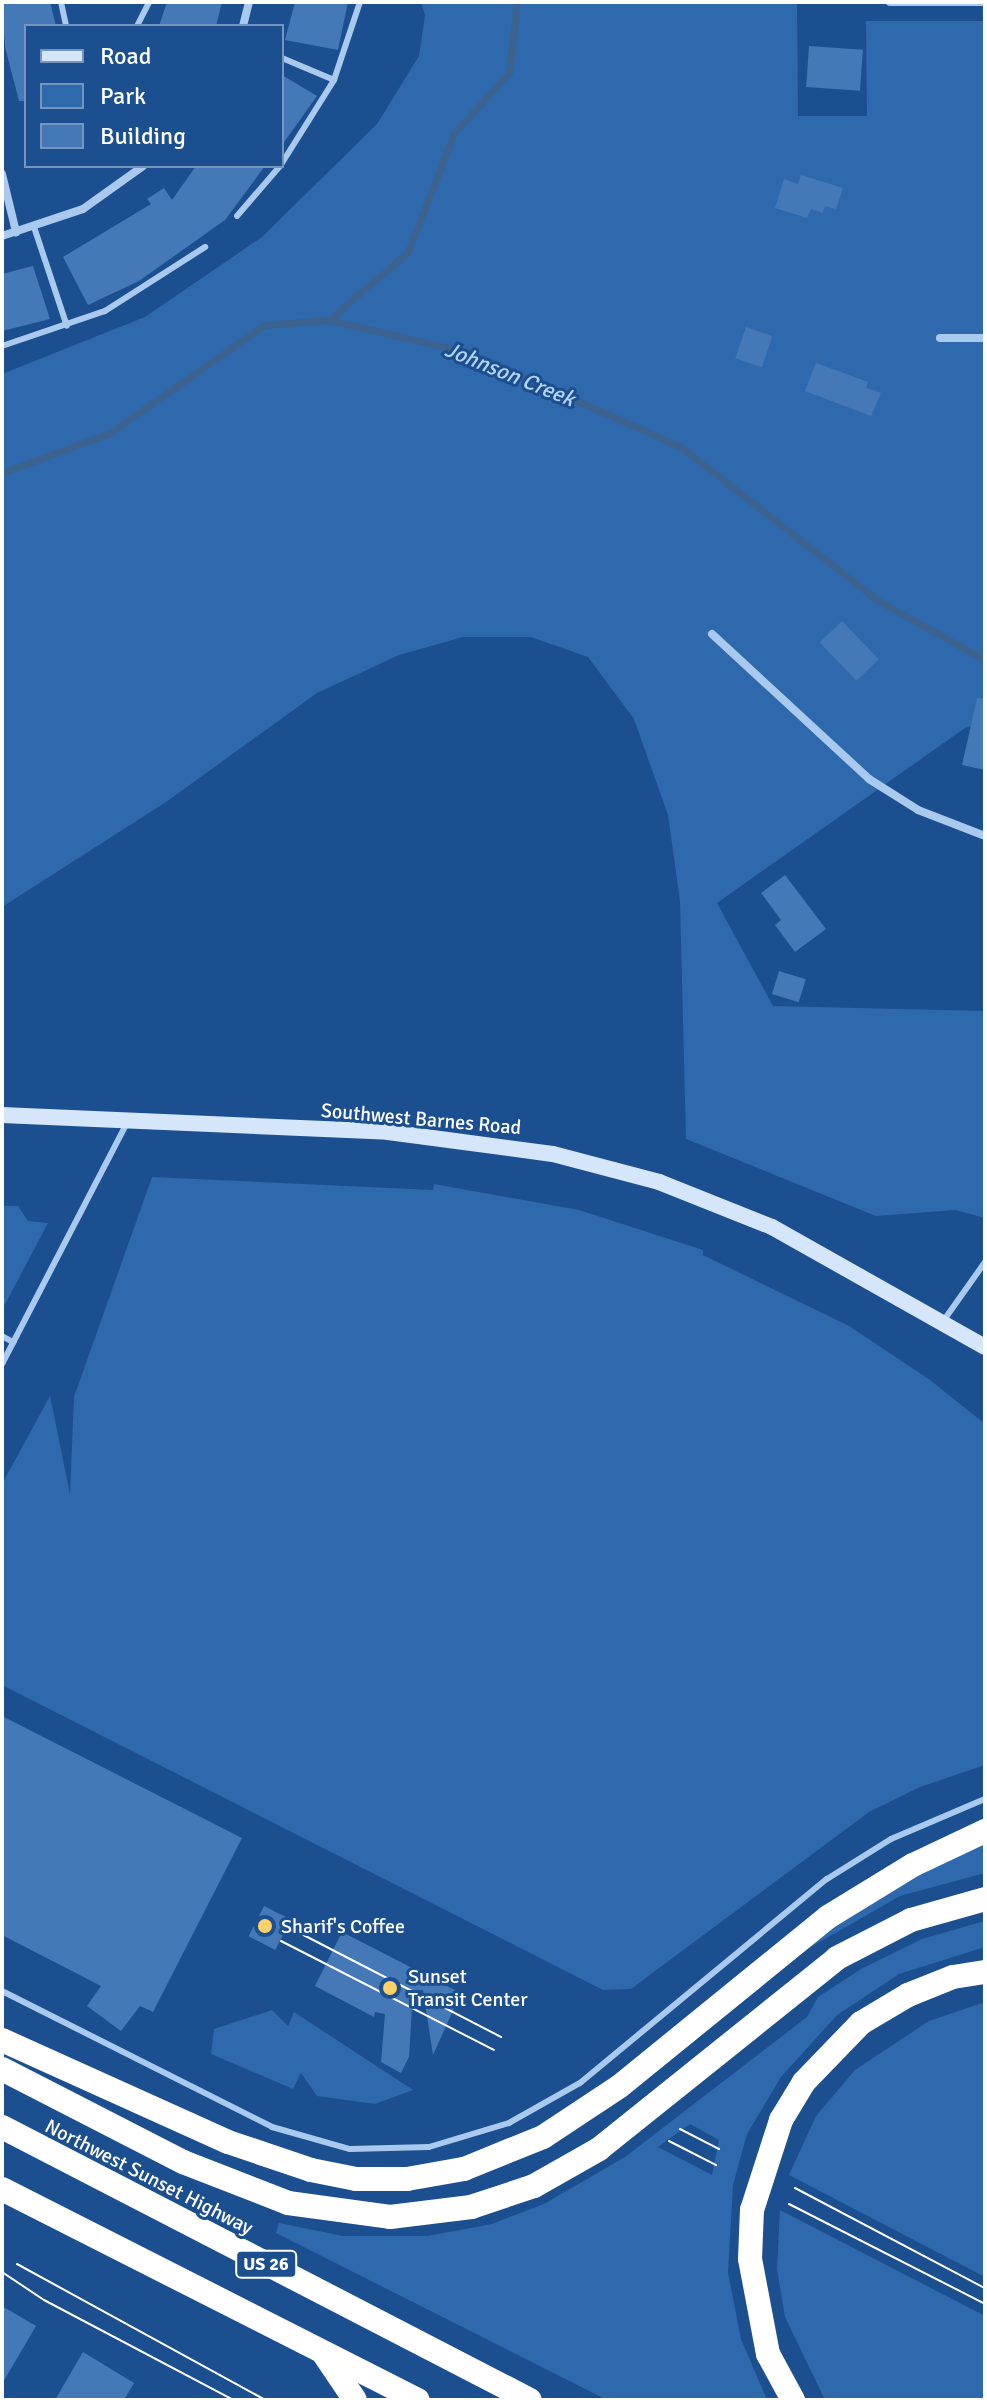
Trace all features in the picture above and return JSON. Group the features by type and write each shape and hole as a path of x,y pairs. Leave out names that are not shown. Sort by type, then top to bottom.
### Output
{"highway":[{"path":"2,2040 228,2142 311,2170 356,2179 407,2179 464,2169 543,2137 620,2086 828,1917 913,1865 985,1831"},
{"path":"2,2069 183,2162 288,2203 390,2217 471,2207 534,2186 599,2149 837,1958 911,1920 985,1899"},
{"path":"793,2400 768,2354 750,2259 752,2210 781,2120 804,2082 861,2023 908,1995 953,1977 985,1972"},
{"name":"Northwest Sunset Highway","path":"2,2127 530,2400"},
{"name":"US 26","path":"2,2189 418,2400"},
{"path":"323,2352 355,2400"}],"main road":[{"name":"Southwest Barnes Road","path":"2,1115 388,1132 491,1143 604,1166 659,1182 772,1227 985,1347"}],"street":[{"path":"244,24 249,2"},
{"path":"890,2 985,2"},
{"path":"2,236 83,209 140,168"},
{"path":"2,174 16,232"},
{"path":"940,338 985,338"},
{"path":"712,634 869,779 930,816 985,836"}],"lane":[{"path":"61,2 66,24"},
{"path":"138,24 149,2"},
{"path":"284,159 334,80 360,2"},
{"path":"284,59 334,80"},
{"path":"237,216 278,168"},
{"path":"34,227 67,326"},
{"path":"2,346 67,326 144,290 205,247"},
{"path":"2,1364 128,1121"},
{"path":"942,1323 972,1273 985,1262"},
{"path":"2,1336 13,1342"},
{"path":"2,1991 272,2127 350,2149 429,2147 509,2123 580,2083 827,1879 891,1839 985,1799"}],"green space":[{"path":"421,2 797,2 798,116 867,116 866,21 985,21 985,721 965,728 717,903 773,1006 985,1011 985,1218 956,1210 876,1216 686,1139 680,901 668,815 634,719 588,657 531,637 463,637 399,655 317,693 166,802 2,907 2,374 145,317 262,237 377,124 419,56 425,15"},
{"path":"152,1177 433,1190 434,1184 579,1210 703,1250 703,1255 849,1326 930,1380 985,1424 985,1765 920,1787 869,1812 631,1989 603,1990 2,1685 2,1484 50,1396 70,1494 74,1397"},
{"path":"2,1206 18,1206 28,1221 48,1223 2,1310"},
{"path":"985,1841 985,1873 900,1896 795,1956 866,1901"},
{"path":"985,1921 985,1947 899,1974 837,2015 781,2077 747,2134 733,2185 728,2273 741,2339 767,2400 607,2400 276,2233 279,2223 343,2236 428,2236 492,2224 544,2204 625,2157 807,2017 818,1997 861,1969 922,1939","holes":["690,2124 719,2140 712,2175 658,2147"]},
{"path":"985,2002 985,2277 789,2175 816,2116 855,2070 929,2021"},
{"path":"272,2010 288,2026 294,2012 413,2090 375,2104 317,2096 301,2073 293,2089 211,2054 214,2029"},
{"path":"780,2210 985,2316 985,2400 825,2400 785,2317 777,2269"}],"building":[{"path":"2,2 50,2 56,24 24,24 24,101 19,101 5,47"},
{"path":"167,2 222,2 216,24 160,24"},
{"path":"295,2 348,2 338,50 285,40"},
{"path":"809,46 863,50 860,91 806,87"},
{"path":"284,76 317,96 284,142"},
{"path":"195,168 264,168 225,220 139,281 88,305 63,257 151,204 147,199 164,188 172,200"},
{"path":"801,175 843,188 836,209 825,206 823,213 811,209 807,218 775,208 784,179 798,184"},
{"path":"33,266 50,319 2,331 2,274"},
{"path":"746,327 772,336 762,367 735,358"},
{"path":"816,363 868,382 866,388 881,393 871,416 805,391"},
{"path":"842,621 879,659 857,681 820,643"},
{"path":"977,698 985,699 985,770 962,765"},
{"path":"785,875 826,929 795,952 775,925 781,920 761,893"},
{"path":"779,971 806,979 799,1002 772,994"},
{"path":"2,1716 242,1838 153,2012 140,2006 121,2031 87,2006 101,1986 2,1935"},
{"name":"Sharif's Coffee","path":"264,1906 291,1920 275,1950 249,1936"},
{"path":"342,1932 461,1993 433,2055 423,1990 413,1991 409,2057 401,2073 381,2062 385,2014 375,2012 374,2017 315,1986"},
{"path":"2,2306 36,2326 2,2384"},
{"path":"83,2352 134,2383 124,2400 55,2400"}],"waterway":[{"path":"329,320 408,252 454,133 509,73 517,2"},
{"name":"Johnson Creek","path":"2,473 110,433 264,325 329,320 467,352 681,447 879,601 985,660"}],"tram line":[{"path":"288,1927 501,2037"},
{"path":"281,1941 494,2050"},
{"path":"680,2129 719,2149"},
{"path":"669,2141 716,2165"},
{"path":"795,2188 985,2288"},
{"path":"789,2204 985,2304"},
{"path":"17,2264 265,2400"},
{"path":"2,2272 44,2300 234,2400"}],"place":[{"name":"Sharif's Coffee","path":"265,1926"},
{"name":"Sunset Transit Center","path":"390,1988"}]}
